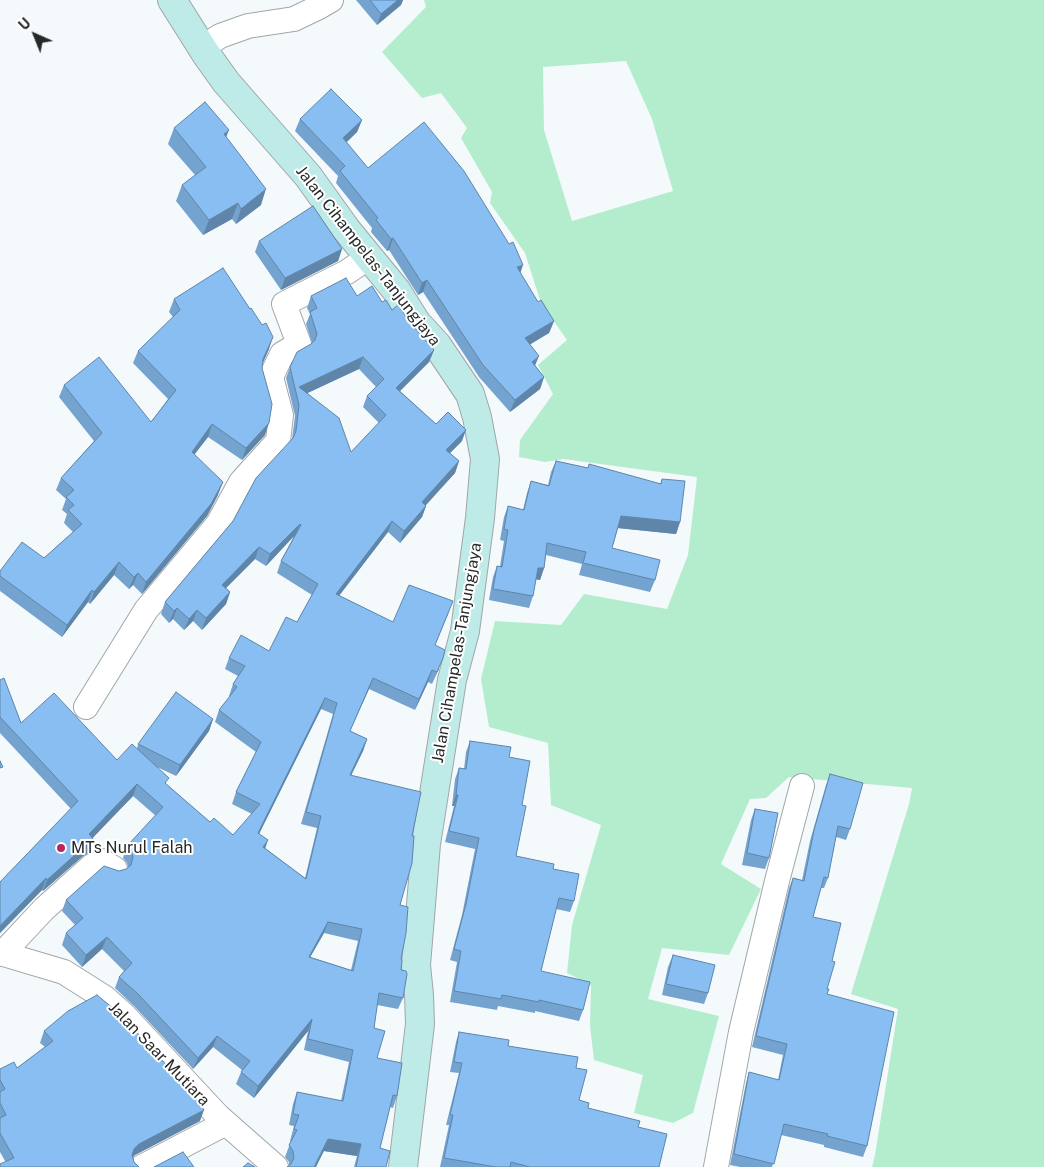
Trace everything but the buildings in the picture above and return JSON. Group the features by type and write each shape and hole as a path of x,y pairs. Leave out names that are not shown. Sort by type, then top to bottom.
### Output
{"main road":[{"name":"Jalan Cihampelas-Tanjungjaya","path":"172,0 226,82 308,176 396,290 416,322 437,345 470,394 477,416 485,459 480,518 465,631 450,689 426,844 416,965 420,1024 403,1167"}],"street":[{"path":"202,48 220,36 248,26 294,19 331,0"},
{"path":"86,707 146,610 218,524 242,482 278,440 281,415 271,377 282,354 299,344 284,304 347,272 369,257"},
{"path":"716,1167 741,1032 802,786"},
{"path":"1,954 44,909 92,866 102,861 115,869"},
{"name":"Jalan Saar Mutiara","path":"1,954 64,972 105,998 124,1015 218,1116 276,1167"},
{"path":"142,1167 226,1123"}],"green space":[{"path":"424,0 1044,0 1044,1167 872,1167 898,1009 851,994 909,804 912,788 789,777 766,798 750,799 721,864 761,889 729,955 662,948 648,999 719,1016 693,1113 673,1123 634,1113 643,1075 594,1060 590,1026 591,985 567,973 572,925 601,825 551,805 548,743 489,727 481,679 495,621 561,625 584,594 667,609 688,555 697,477 563,459 545,462 519,457 520,440 553,394 538,365 567,340 541,303 525,253 490,203 492,192 461,138 467,128 441,93 422,98 382,52 426,7","holes":["626,61 652,119 673,191 572,221 544,130 543,67"]}],"place":[{"name":"MTs Nurul Falah","path":"61,848"}]}
